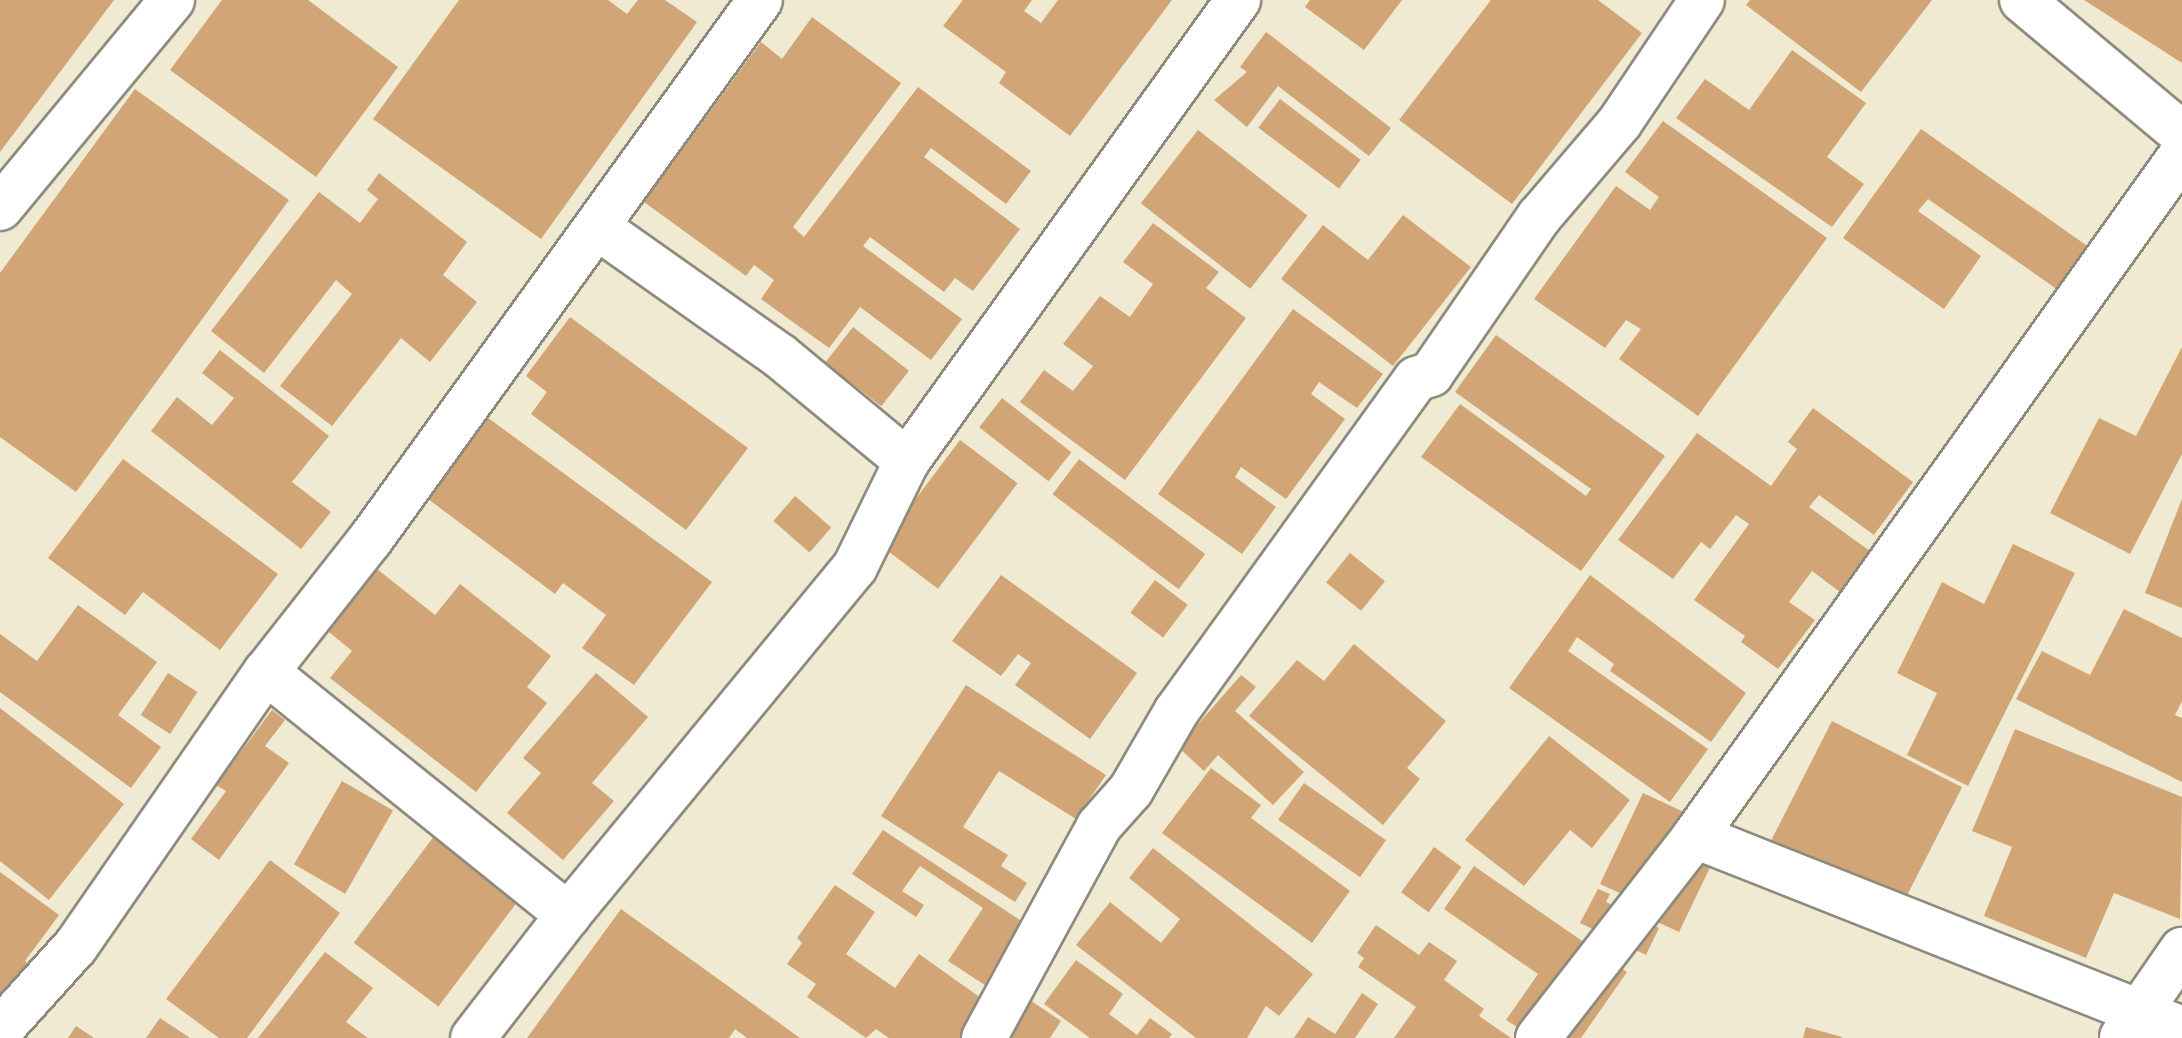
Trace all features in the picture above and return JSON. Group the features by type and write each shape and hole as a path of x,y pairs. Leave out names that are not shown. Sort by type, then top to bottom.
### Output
{"street":[{"path":"0,208 172,0"},
{"path":"0,1030 76,946 266,672 597,227 760,0"},
{"path":"473,1038 568,915 855,567 907,461 1238,0"},
{"path":"984,1038 1099,826 1131,790 1176,712 1416,379 1431,374 1539,217 1620,122 1702,0"},
{"path":"2022,0 2182,134"},
{"path":"1538,1038 1695,836 2182,154"},
{"path":"597,227 780,356 907,461"},
{"path":"266,672 568,915"},
{"path":"1695,836 2129,1025 2182,1029"},
{"path":"2129,1025 2182,950"}],"building":[{"path":"0,0 114,0 0,152"},
{"path":"222,0 308,0 398,67 316,177 170,70"},
{"path":"459,0 608,0 627,14 638,0 665,0 697,22 541,239 373,119"},
{"path":"963,0 1032,0 1024,11 1041,23 1058,0 1172,0 1070,136 999,83 1006,72 943,26"},
{"path":"1310,0 1402,0 1364,50 1305,7"},
{"path":"1491,0 1598,0 1642,33 1512,204 1399,120"},
{"path":"1750,0 1932,0 1861,92 1746,5"},
{"path":"2084,0 2182,0 2182,63"},
{"path":"812,17 901,83 793,227 804,237 918,87 1031,171 1006,204 931,148 924,157 1020,229 973,291 955,278 944,292 870,237 863,246 962,319 931,360 860,307 829,348 761,299 774,280 754,265 746,276 644,202 761,42 782,59"},
{"path":"1266,32 1391,128 1369,156 1278,86 1247,127 1214,100 1247,72 1240,67"},
{"path":"1792,50 1866,103 1827,157 1864,184 1832,227 1676,118 1705,79 1749,110"},
{"path":"135,89 289,200 76,492 0,437 0,273"},
{"path":"1280,99 1361,160 1339,189 1258,128"},
{"path":"1663,121 1827,238 1698,416 1619,359 1641,329 1626,320 1605,348 1534,299 1616,186 1650,210 1659,197 1625,172"},
{"path":"1921,129 2093,250 2061,292 1928,199 1918,211 1981,256 1944,309 1843,238"},
{"path":"1198,130 1308,216 1250,289 1141,203"},
{"path":"379,173 467,242 443,275 477,302 430,362 401,338 332,426 280,386 352,294 336,280 264,373 211,331 319,192 360,223 378,199 367,190"},
{"path":"1403,215 1471,267 1393,366 1281,279 1323,225 1368,260"},
{"path":"1153,223 1219,272 1206,288 1246,318 1125,480 1020,402 1044,370 1073,391 1093,366 1063,344 1100,296 1130,317 1153,284 1123,262"},
{"path":"1293,309 1383,374 1357,408 1319,382 1311,394 1345,419 1286,499 1241,467 1235,477 1276,507 1242,554 1158,494"},
{"path":"570,317 748,448 686,530 531,414 547,392 526,376"},
{"path":"853,327 909,371 881,406 825,362"},
{"path":"1496,335 1665,456 1581,571 1421,457 1460,404 1586,496 1591,489 1455,392"},
{"path":"2182,347 2182,454 2130,554 2050,513 2099,418 2136,436"},
{"path":"220,350 329,436 292,482 331,512 301,549 151,431 177,397 212,425 234,398 202,373"},
{"path":"1002,398 1071,452 1049,481 979,427"},
{"path":"1813,408 1913,482 1874,535 1819,495 1809,507 1870,551 1840,592 1812,571 1789,602 1815,620 1778,669 1741,642 1745,636 1694,600 1749,524 1736,515 1710,549 1701,542 1673,579 1618,540 1697,433 1771,486 1797,449 1788,442"},
{"path":"480,412 712,582 634,685 582,648 606,615 563,583 555,594 420,493"},
{"path":"960,440 1018,483 938,589 881,545"},
{"path":"123,459 278,574 220,650 143,592 125,615 48,558"},
{"path":"1079,459 1205,554 1179,589 1053,494"},
{"path":"795,496 831,527 810,552 773,521"},
{"path":"2182,499 2182,608 2145,593"},
{"path":"2013,544 2075,573 1968,786 1907,755 1937,693 1897,673 1942,582 1984,604"},
{"path":"1350,553 1385,581 1361,611 1326,583"},
{"path":"372,565 435,615 460,584 551,656 527,687 547,703 476,792 330,678 352,651 323,627"},
{"path":"1001,575 1137,673 1090,739 1015,685 1031,663 1018,654 1001,676 952,641"},
{"path":"1590,575 1746,693 1711,742 1610,671 1614,664 1577,637 1568,651 1708,749 1670,802 1509,688"},
{"path":"1155,580 1188,605 1163,637 1130,613"},
{"path":"78,605 157,662 118,715 161,747 131,788 0,692 0,634 37,661"},
{"path":"2124,609 2182,638 2182,701 2175,715 2182,718 2182,782 2016,699 2042,651 2090,675"},
{"path":"1354,644 1446,721 1407,768 1420,779 1383,825 1249,716 1297,660 1324,681"},
{"path":"168,673 197,692 170,734 141,715"},
{"path":"596,673 648,717 592,783 614,801 563,860 507,813 541,773 523,758"},
{"path":"1241,675 1256,687 1235,711 1304,772 1273,805 1218,755 1204,771 1178,747"},
{"path":"966,685 1106,775 1076,819 999,771 963,827 1008,855 1001,866 1027,883 1015,902 881,816"},
{"path":"0,708 124,804 49,900 0,861"},
{"path":"272,710 285,720 265,746 289,763 219,860 191,839 226,791 216,785"},
{"path":"1832,721 1962,787 1900,908 1770,842"},
{"path":"2015,729 2182,797 2180,919 2114,893 2086,958 1984,916 2012,847 1972,831"},
{"path":"1549,736 1630,800 1592,848 1570,830 1524,886 1465,840"},
{"path":"1211,768 1261,805 1251,818 1350,891 1312,943 1162,833"},
{"path":"342,781 393,810 345,894 294,864"},
{"path":"1304,783 1386,840 1360,877 1278,820"},
{"path":"1643,793 1727,832 1679,932 1629,909 1633,899 1600,884"},
{"path":"444,823 529,887 438,1007 354,943"},
{"path":"883,830 1032,928 991,989 948,961 983,908 920,866 902,891 924,905 916,917 852,874"},
{"path":"1434,847 1462,867 1429,912 1401,892"},
{"path":"1153,848 1313,974 1279,1016 1266,1006 1247,1038 1196,1038 1076,945 1110,902 1161,943 1180,919 1129,878"},
{"path":"270,860 340,913 247,1038 219,1038 166,999"},
{"path":"1474,866 1627,972 1581,1038 1535,1038 1506,1020 1538,974 1444,909"},
{"path":"0,872 59,915 25,961 41,973 0,1021"},
{"path":"835,885 875,912 846,954 895,988 919,954 995,1008 974,1038 889,1038 876,1029 866,1038 807,997 816,984 787,964 802,943 797,938"},
{"path":"1598,889 1610,894 1606,902 1659,928 1646,955 1580,923"},
{"path":"621,909 800,1038 747,1038 735,1029 729,1038 527,1038"},
{"path":"1376,925 1419,955 1429,942 1457,961 1444,980 1484,1009 1479,1016 1511,1038 1394,1038 1416,1007 1358,967 1364,958 1357,953"},
{"path":"325,952 373,988 346,1022 368,1038 258,1038"},
{"path":"1076,960 1123,994 1109,1014 1137,1035 1150,1018 1172,1034 1169,1038 1090,1038 1044,1004"},
{"path":"1362,993 1378,1004 1355,1038 1294,1038 1308,1017 1335,1034"},
{"path":"1027,998 1061,1021 1050,1038 1001,1038"},
{"path":"160,1018 190,1038 146,1038"},
{"path":"76,1026 94,1038 68,1038"},
{"path":"1806,1027 1842,1037 1842,1038 1803,1038"}]}
